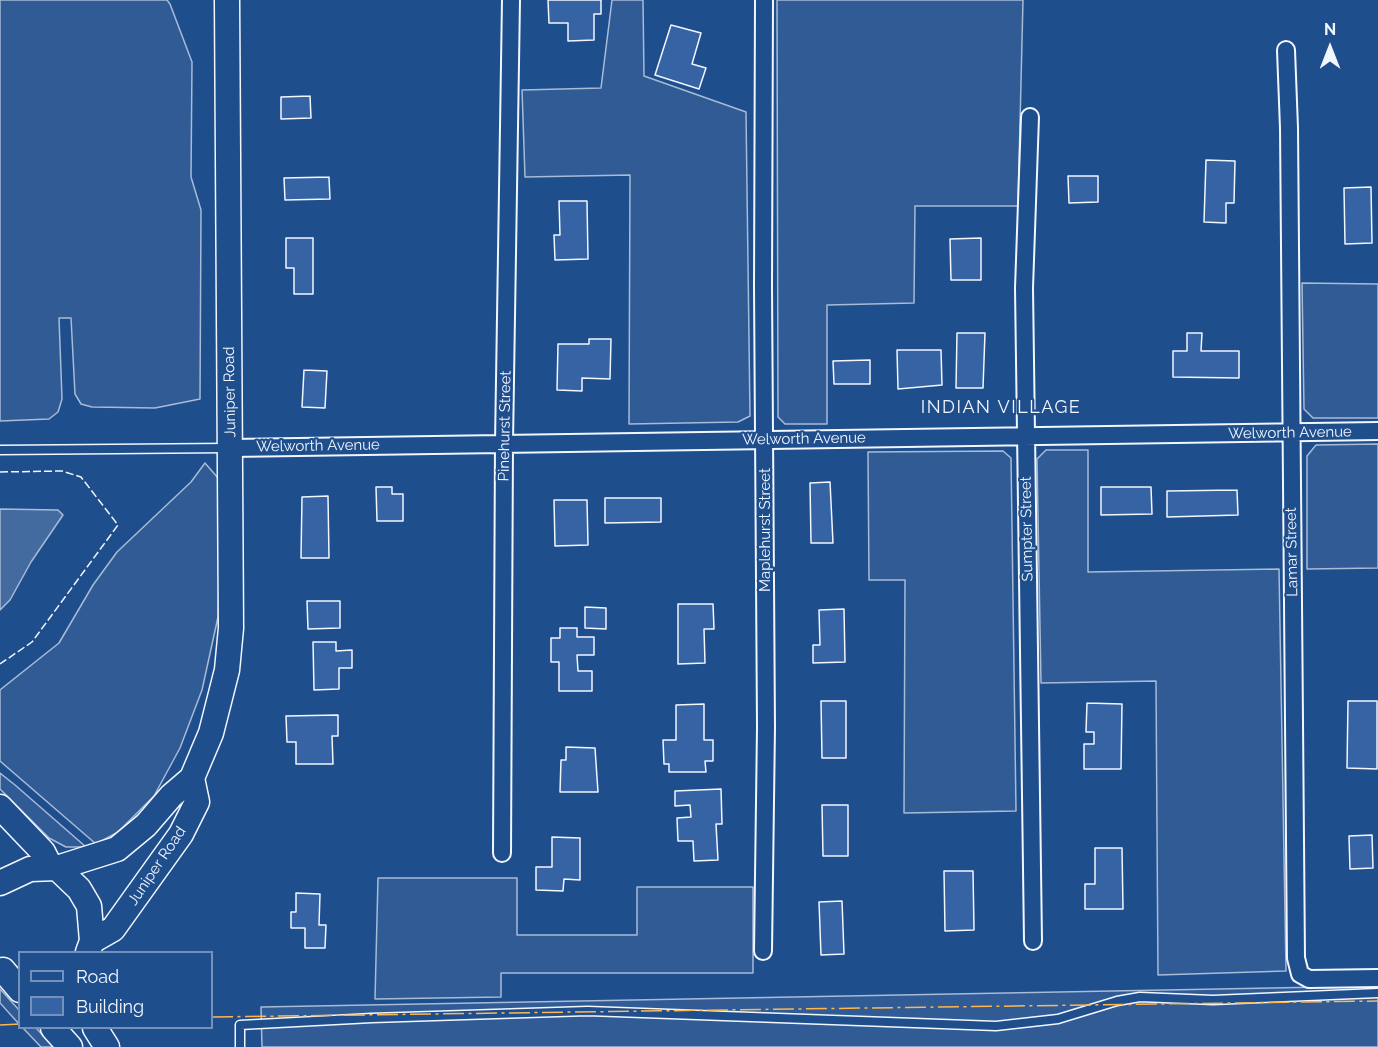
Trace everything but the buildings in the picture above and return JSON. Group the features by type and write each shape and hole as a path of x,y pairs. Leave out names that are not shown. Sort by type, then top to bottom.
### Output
{"street":[{"name":"Juniper Road","path":"0,883 30,869 53,867 117,849 146,825 171,796 192,778 211,733 226,670 231,628 227,0"},
{"name":"Pinehurst Street","path":"502,853 504,443 511,0"},
{"name":"Maplehurst Street","path":"763,951 766,739 764,1"},
{"name":"Lamar Street","path":"1286,50 1289,128 1296,958 1300,974 1309,979 1378,978"},
{"name":"Sumpter Street","path":"1030,117 1024,288 1033,941"},
{"name":"Welworth Avenue","path":"231,448 1378,431"},
{"name":"Juniper Road","path":"90,947 113,929 181,834 197,802 192,778"},
{"path":"0,807 43,852 53,867 79,889 89,906 90,947"},
{"path":"7,972 18,987"},
{"path":"54,1029 70,1047"},
{"path":"97,1029 107,1047"}],"lane":[{"path":"0,450 231,448"},
{"path":"240,1047 240,1024 588,1011 996,1026 1058,1019 1118,1001 1140,997 1213,1000 1378,993"}],"shaded area":[{"path":"0,0 167,0 170,4 192,62 191,177 201,210 200,399 155,408 92,407 81,404 75,394 71,318 59,318 62,399 58,412 49,419 0,421"},
{"path":"612,0 643,0 644,76 746,112 750,416 738,422 629,424 630,175 525,177 522,90 601,88"},
{"path":"777,0 1023,0 1018,206 915,206 914,303 827,305 827,424 785,424 778,417"},
{"path":"1302,283 1378,284 1378,418 1313,418 1304,409"},
{"path":"1378,444 1378,568 1307,569 1307,456 1316,445"},
{"path":"1046,450 1088,450 1088,572 1279,569 1286,971 1158,975 1156,681 1041,683 1037,459"},
{"path":"1003,451 1011,458 1016,811 904,813 905,580 869,580 868,452"},
{"path":"205,463 218,478 219,579 218,617 202,690 180,748 154,796 118,832 96,844 0,761 0,690 59,643 93,585 117,552 191,482"},
{"path":"0,509 58,510 63,515 31,562 10,600 0,610"},
{"path":"0,773 86,847 66,847 49,838 0,789"},
{"path":"378,878 517,878 517,935 637,935 637,887 753,887 753,973 501,973 501,997 375,999"},
{"path":"1378,986 1378,1047 262,1047 261,1007"},
{"path":"0,989 18,1009 18,1023 0,1003"},
{"path":"24,1029 37,1029 54,1047 41,1047"}],"fence":[{"path":"0,472 62,471 81,477 118,525 32,642 0,664"}],"power":[{"path":"213,1017 1378,1001"},
{"path":"0,1025 18,1024"}],"district":[{"name":"INDIAN VILLAGE","path":"1001,408"}]}
